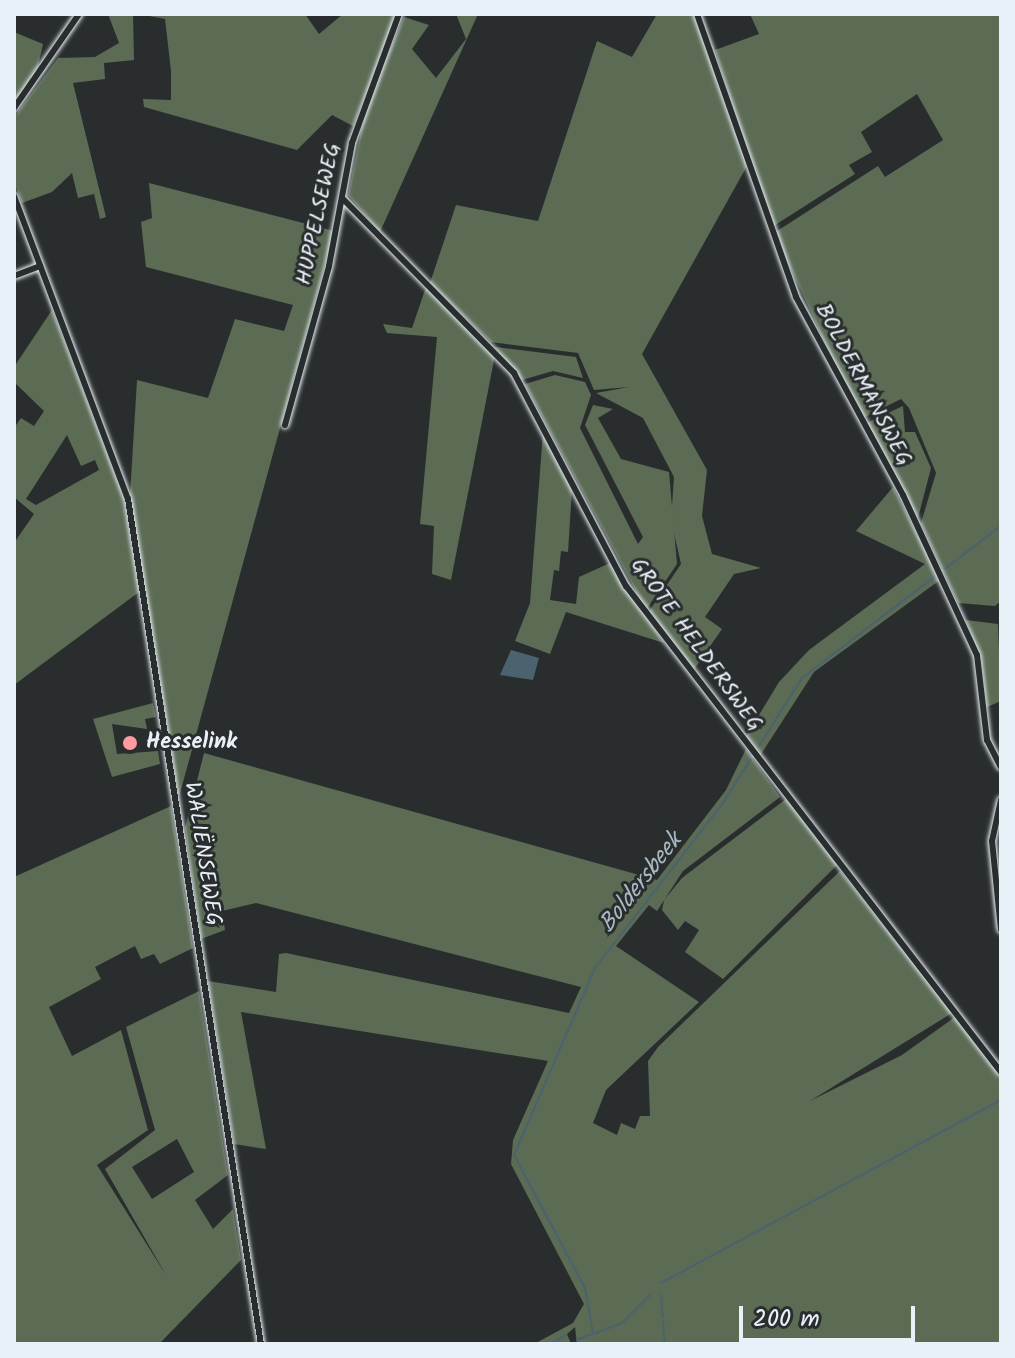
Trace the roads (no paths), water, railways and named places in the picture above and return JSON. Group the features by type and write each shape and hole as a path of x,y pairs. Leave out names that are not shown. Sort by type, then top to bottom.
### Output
{"street":[{"path":"14,108 79,14"},
{"name":"HUPPELSEWEG","path":"285,425 343,199 362,107 399,14"},
{"name":"BOLDERMANSWEG","path":"697,14 796,297 937,567 977,655 987,740 1001,767"},
{"name":"WALIËNSEWEG","path":"14,196 128,499 261,1344"},
{"name":"GROTE HELDERSWEG","path":"343,199 514,373 626,586 749,751 1001,1072"},
{"path":"14,276 40,266"},
{"path":"1001,800 992,841 1001,930"}],"water":[{"path":"511,650 539,658 533,680 500,675"}],"waterway":[{"name":"Boldersbeek","path":"593,1333 585,1288 514,1155 595,968 723,803 802,678 1001,526"},
{"path":"661,1283 1001,1100"},
{"path":"577,1340 622,1323 651,1294"},
{"path":"661,1295 663,1317"},
{"path":"663,1322 665,1344"},
{"name":"Boldersbeek","path":"550,1344 566,1335"}],"place":[{"name":"Hesselink","path":"130,743"}]}
